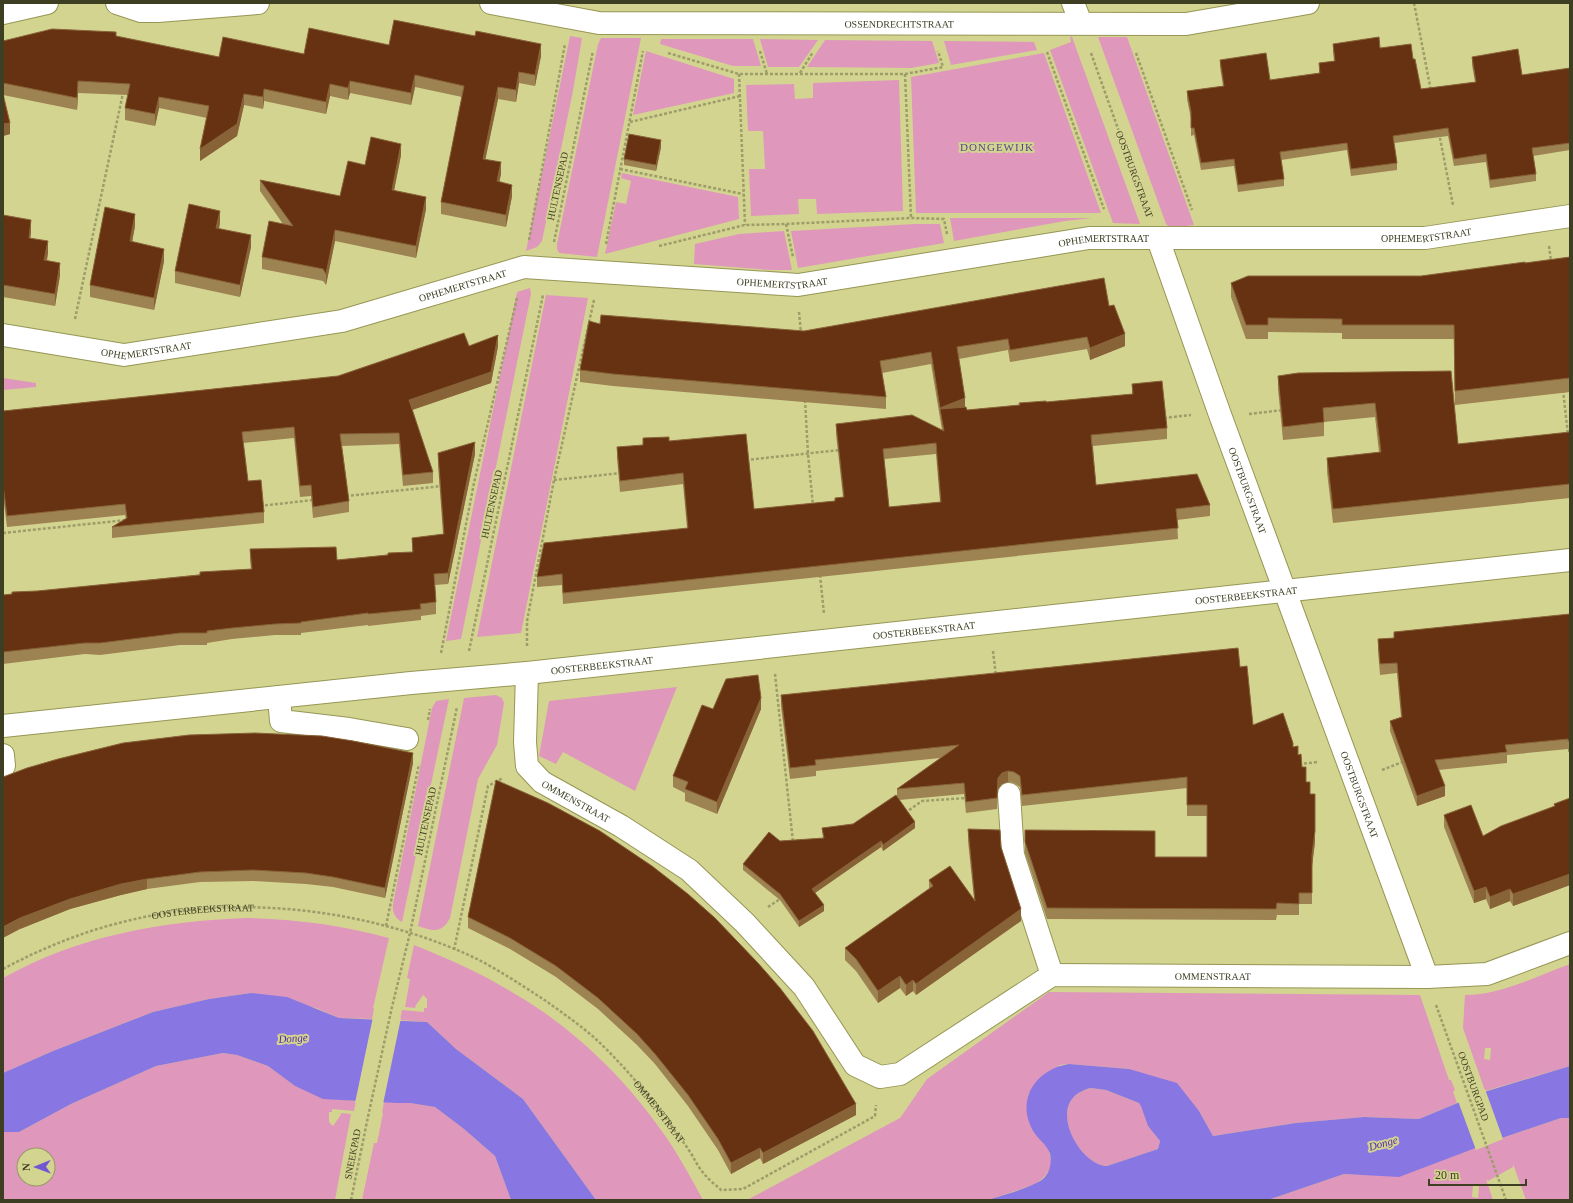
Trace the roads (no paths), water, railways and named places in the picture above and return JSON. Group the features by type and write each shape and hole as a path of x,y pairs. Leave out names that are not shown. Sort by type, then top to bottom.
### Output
{"street":[{"path":"3,13 47,3"},
{"path":"117,3 141,11 158,11 258,3"},
{"name":"OSSENDRECHTSTRAAT","path":"490,3 599,23 648,24 1186,24 1308,3"},
{"path":"1073,3 1081,23"},
{"name":"OPHEMERTSTRAAT","path":"3,335 124,354 342,321 524,266 798,285 1089,238 1425,238 1570,216"},
{"name":"OOSTBURGSTRAAT","path":"1158,239 1220,415 1427,977"},
{"name":"OOSTERBEEKSTRAAT","path":"3,726 435,681 527,673 1570,560"},
{"name":"OMMENSTRAAT","path":"527,673 525,742 527,766 542,782 621,826 689,870 745,923 804,987 855,1065 880,1077 900,1074 1052,975 1427,977 1488,974 1570,943"},
{"path":"279,697 281,721 349,729 407,739"},
{"path":"3,755 3,766"},
{"path":"1009,794 1013,855 1052,975"}],"water":[{"name":"Donge","path":"251,993 287,997 339,1018 427,1022 456,1049 523,1099 596,1200 511,1200 495,1156 464,1129 435,1107 410,1103 323,1099 295,1086 268,1066 237,1055 223,1053 156,1066 71,1104 19,1132 3,1132 3,1073 53,1051 153,1012 209,999"},
{"name":"Donge","path":"1069,1064 1129,1069 1177,1083 1199,1111 1213,1136 1296,1123 1364,1117 1419,1119 1484,1092 1570,1066 1570,1118 1561,1118 1502,1138 1399,1177 1344,1174 1268,1200 988,1200 1041,1181 1048,1172 1051,1163 1049,1150 1036,1136 1032,1129 1028,1118 1027,1106 1028,1096 1032,1087 1047,1072","holes":["1091,1088 1106,1090 1139,1103 1148,1126 1160,1141 1158,1149 1107,1166 1096,1163 1086,1155 1077,1144 1070,1131 1067,1118 1069,1105 1076,1095"]}],"district":[{"name":"DONGEWIJK","path":"997,147"}]}
